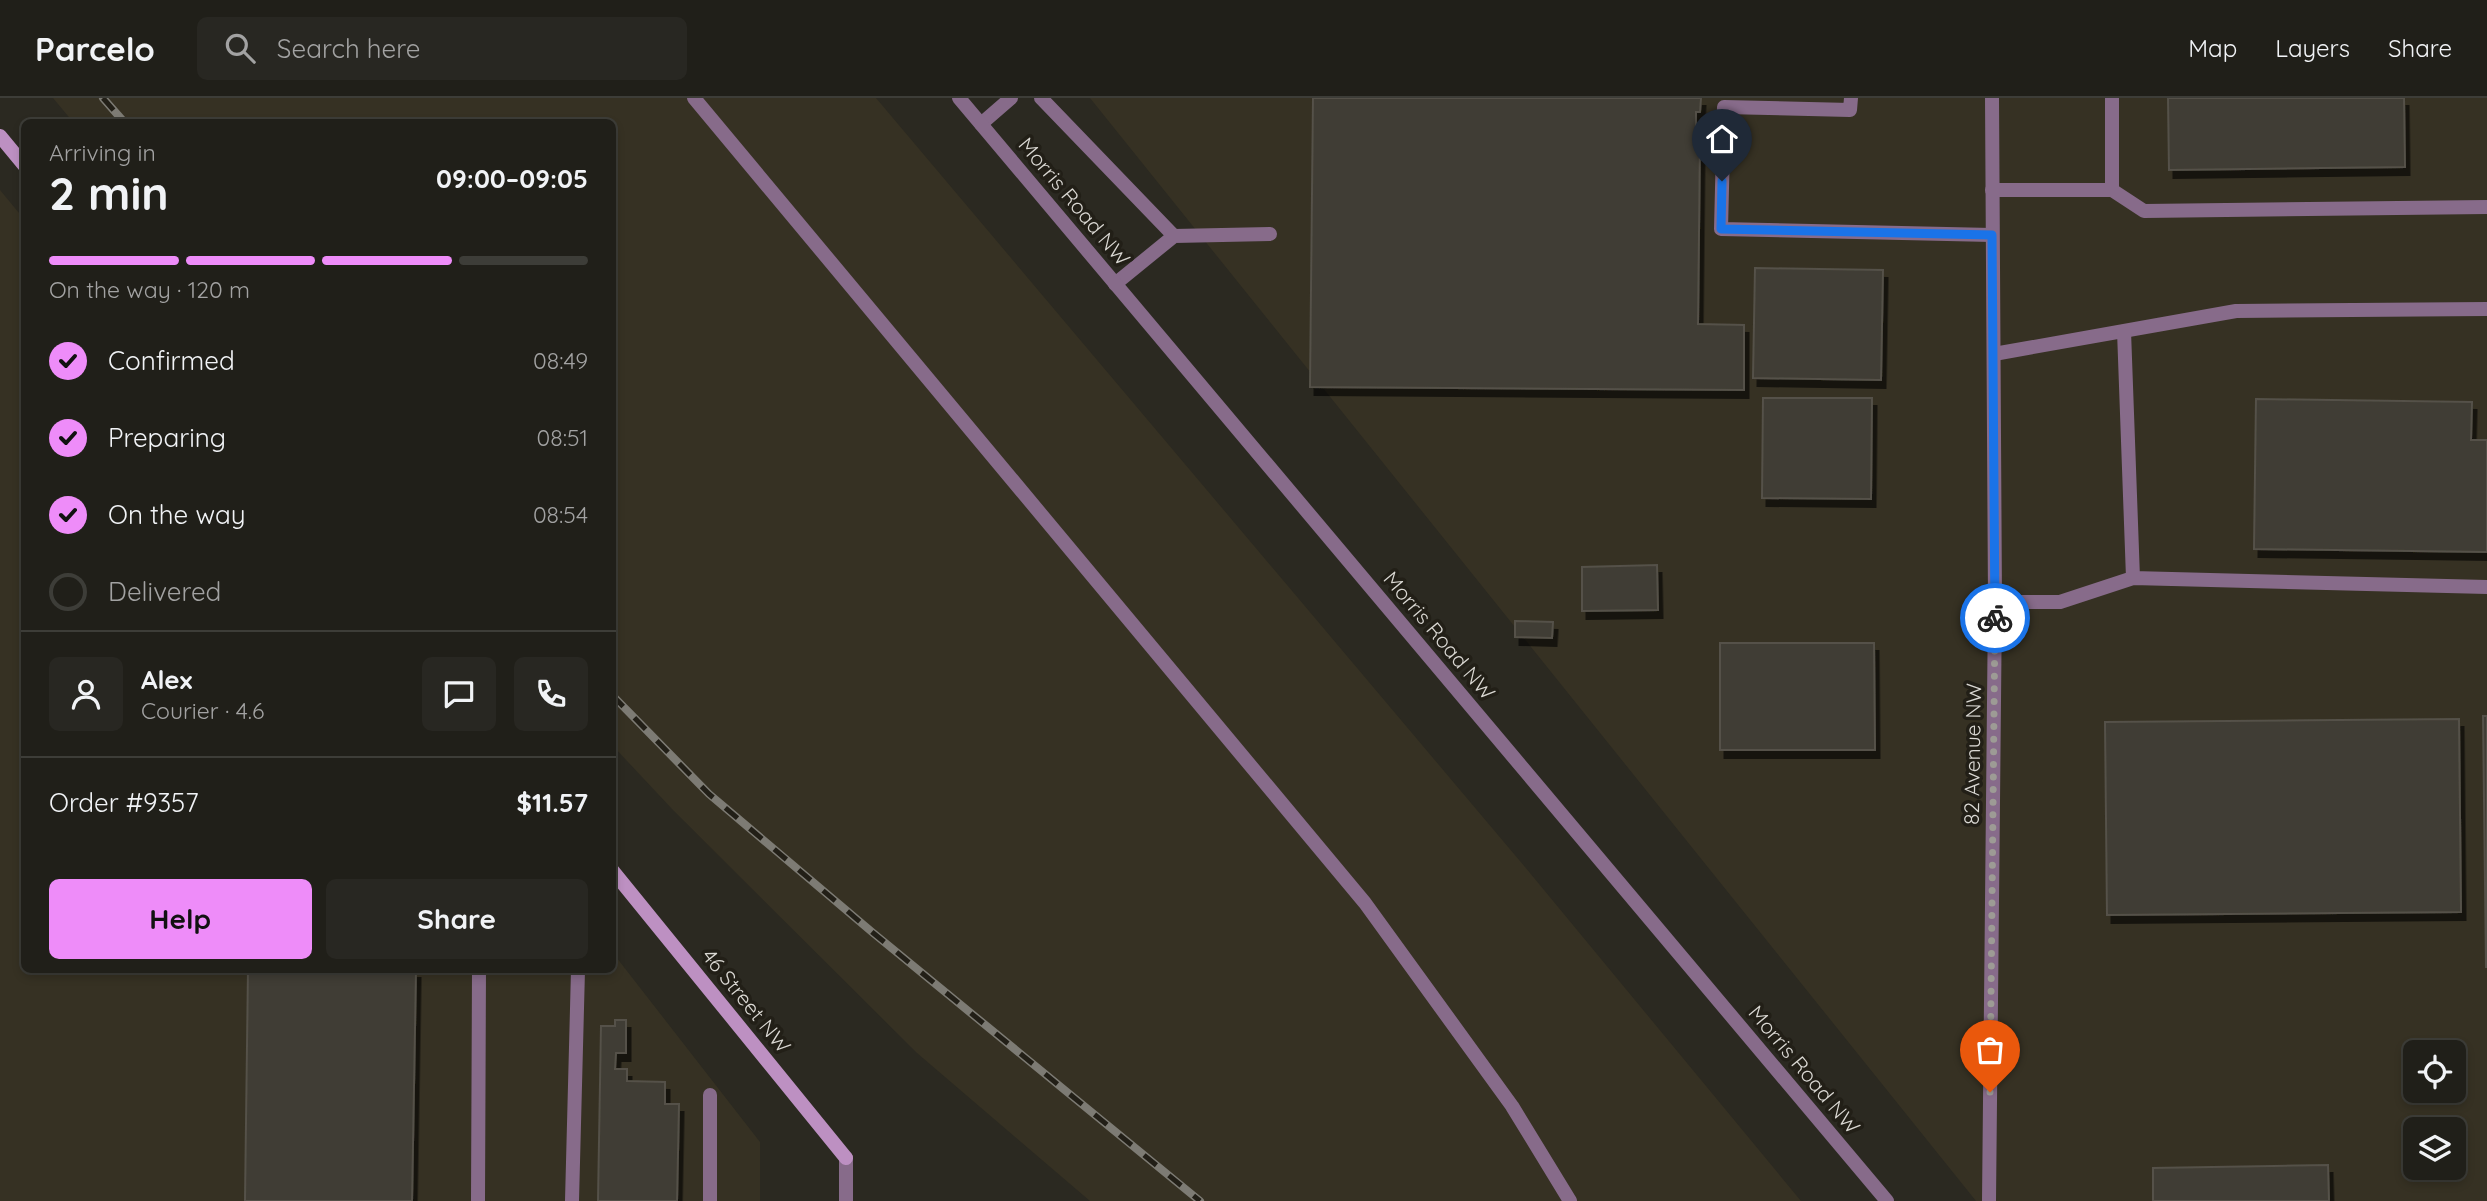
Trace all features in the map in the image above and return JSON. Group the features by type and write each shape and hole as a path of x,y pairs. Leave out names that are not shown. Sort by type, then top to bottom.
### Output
{"street":[{"path":"694,98 1365,903 1512,1106 1570,1201"},
{"name":"Morris Road NW","path":"959,98 1887,1201"},
{"path":"981,124 1011,98"},
{"path":"1041,98 1174,236"},
{"path":"1851,98 1850,110 1724,107 1721,229 1992,235"},
{"name":"82 Avenue NW","path":"1989,1201 1995,603 1992,98"},
{"path":"2112,98 2112,190"},
{"path":"0,136 21,161"},
{"path":"1992,190 2112,190 2144,211 2487,206"},
{"path":"1115,284 1174,236 1270,234"},
{"path":"1994,354 2235,311 2487,309"},
{"path":"2124,331 2133,578"},
{"path":"1995,603 2060,602 2133,578 2487,587"},
{"name":"46 Street NW","path":"616,875 846,1158 846,1201"},
{"path":"478,1201 479,973"},
{"path":"572,1201 578,973"},
{"path":"710,1095 710,1201"}],"shaded area":[{"path":"53,98 876,98 1525,867 1801,1201 1090,1201 917,1053 673,810 616,749 616,119 70,119"},
{"path":"1090,98 2487,98 2487,1201 1976,1201"},
{"path":"0,190 21,215 21,973 616,973 616,957 760,1142 760,1201 0,1201"}],"building":[{"path":"1313,98 1701,98 1700,112 1696,112 1696,139 1700,139 1698,324 1744,325 1744,390 1310,387"},
{"path":"2168,98 2404,98 2405,167 2169,170"},
{"path":"1755,268 1883,270 1881,380 1753,378"},
{"path":"1763,398 1872,398 1871,499 1762,498"},
{"path":"2256,399 2472,402 2471,440 2487,440 2487,552 2254,549"},
{"path":"1657,565 1658,610 1582,611 1582,567"},
{"path":"1515,621 1553,622 1552,638 1515,637"},
{"path":"1720,643 1874,643 1875,750 1720,750"},
{"path":"2483,716 2487,716 2487,967 2486,967"},
{"path":"2459,719 2461,912 2107,915 2105,722"},
{"path":"248,973 416,973 412,1201 245,1201"},
{"path":"615,1020 626,1020 626,1053 616,1053 615,1069 627,1069 627,1081 665,1082 665,1104 679,1104 677,1201 598,1201 601,1026 615,1026"},
{"path":"2328,1165 2329,1201 2153,1201 2153,1168"}],"railway":[{"path":"103,98 121,119"},
{"path":"616,699 709,794 872,932 1200,1201"}],"way so far":[{"path":"1990,1092 1995,618"}],"route":[{"path":"1722,181 1721,229 1992,235 1995,618"}]}
